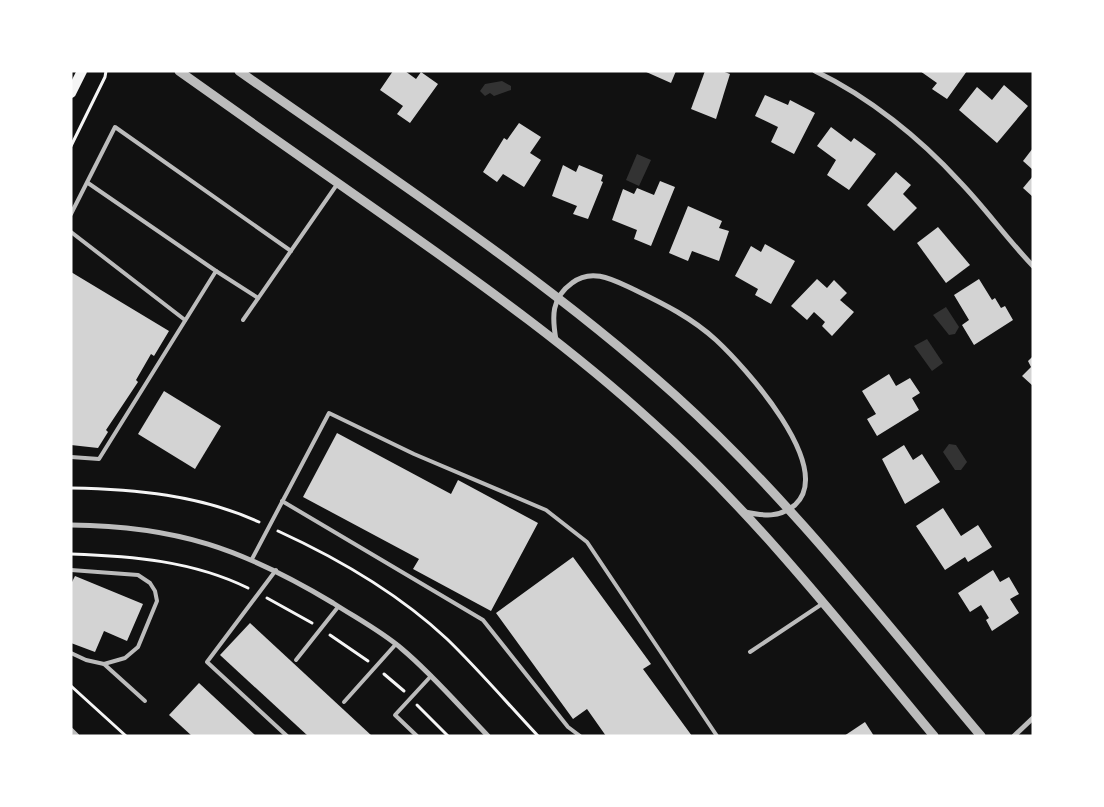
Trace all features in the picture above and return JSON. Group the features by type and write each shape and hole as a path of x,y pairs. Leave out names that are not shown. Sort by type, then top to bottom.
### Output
{"main road":[{"path":"71,93 82,71"}],"street":[{"path":"179,71 519,311 654,423 742,511 934,736"},
{"path":"239,71 558,297 610,338 677,397 741,459 788,510 981,736"},
{"path":"815,71 876,108 925,146 961,182 1033,266"},
{"path":"556,340 553,322 558,297 574,281 587,275 610,278 676,310 716,340 754,382 773,407 792,437 802,459 805,476 802,495 788,510 776,515 762,516 742,511"},
{"path":"71,525 121,526 164,532 207,543 276,570 396,644 431,676 488,736"},
{"path":"1014,736 1033,718"},
{"path":"71,730 77,736"}],"lane":[{"path":"71,214 115,127 291,251"},
{"path":"88,183 258,298"},
{"path":"243,320 338,183"},
{"path":"71,232 186,320"},
{"path":"71,458 99,459 216,271"},
{"path":"252,559 329,414 414,454 546,510 587,542 717,736"},
{"path":"282,501 483,620 568,727 580,736"},
{"path":"71,570 138,575 150,583 155,591 157,601 138,647 125,658 104,664 86,660 71,653"},
{"path":"276,570 207,662 287,736"},
{"path":"750,652 822,604"},
{"path":"296,660 322,630 338,607"},
{"path":"344,702 396,644"},
{"path":"104,664 146,701"},
{"path":"417,736 395,715 431,676"}],"path":[{"path":"71,146 105,77 106,71"},
{"path":"71,488 128,490 167,495 226,509 269,526 304,543 408,606 447,639 538,736"},
{"path":"71,554 118,556 176,564 241,584 322,630 376,667 411,698 448,736"},
{"path":"71,686 126,736"}],"shaded area":[{"path":"502,81 511,86 511,90 494,96 490,93 485,96 480,91 485,84"},
{"path":"637,154 651,160 639,186 626,180"},
{"path":"946,307 959,327 955,334 949,335 933,315"},
{"path":"927,339 943,363 932,371 914,346"},
{"path":"949,444 956,445 967,462 961,470 955,470 943,452"}],"building":[{"path":"393,71 405,71 416,79 421,72 438,84 410,123 397,114 403,106 380,90"},
{"path":"644,71 676,71 671,83"},
{"path":"705,71 722,71 730,74 716,119 691,109"},
{"path":"920,71 967,71 947,99 932,89 937,83"},
{"path":"1004,85 1028,106 997,143 959,110 977,87 992,100"},
{"path":"765,95 788,105 790,100 815,113 794,154 771,142 778,127 755,116"},
{"path":"519,123 541,137 530,153 541,160 524,187 503,174 497,182 483,172 504,138 507,140"},
{"path":"831,127 851,142 854,138 876,154 849,190 827,175 836,160 817,146"},
{"path":"1033,148 1033,170 1023,161"},
{"path":"563,165 576,172 579,165 603,175 601,181 603,182 588,219 573,214 577,206 552,196"},
{"path":"896,172 911,185 903,194 917,208 894,231 867,205"},
{"path":"1033,176 1033,197 1023,188"},
{"path":"660,181 675,187 651,246 634,239 637,230 612,220 623,189 634,194 637,188 654,195"},
{"path":"688,206 722,221 719,228 729,231 719,261 692,251 688,261 669,253"},
{"path":"938,227 970,265 946,283 917,243"},
{"path":"765,244 795,261 771,304 755,295 758,289 735,276 751,246 761,252"},
{"path":"71,272 169,331 154,356 151,354 136,380 138,382 106,430 108,432 98,448 71,445"},
{"path":"817,279 827,288 834,280 847,293 840,300 854,312 832,336 822,326 825,322 814,312 807,320 791,306"},
{"path":"979,279 992,300 995,298 1001,308 1005,306 1013,320 974,345 962,325 969,320 954,295"},
{"path":"1033,356 1033,386 1022,376 1031,367 1028,361"},
{"path":"889,374 896,386 910,378 920,393 912,398 919,410 877,436 867,419 876,414 862,391"},
{"path":"164,391 221,426 195,469 138,434"},
{"path":"337,433 451,494 458,480 538,523 491,611 413,569 419,559 303,497"},
{"path":"904,445 913,460 922,454 940,482 905,504 882,459"},
{"path":"943,508 961,536 978,525 992,547 968,562 965,557 945,570 916,526"},
{"path":"573,557 651,664 643,669 692,736 606,736 587,709 573,719 496,613"},
{"path":"993,570 1000,582 1009,577 1019,594 1010,599 1019,613 992,631 986,620 989,618 981,605 970,612 958,593"},
{"path":"75,576 143,604 127,641 104,631 95,652 71,643 71,584"},
{"path":"250,623 372,736 308,736 220,655"},
{"path":"199,683 256,736 192,736 169,715"},
{"path":"865,722 874,736 844,736"}]}
